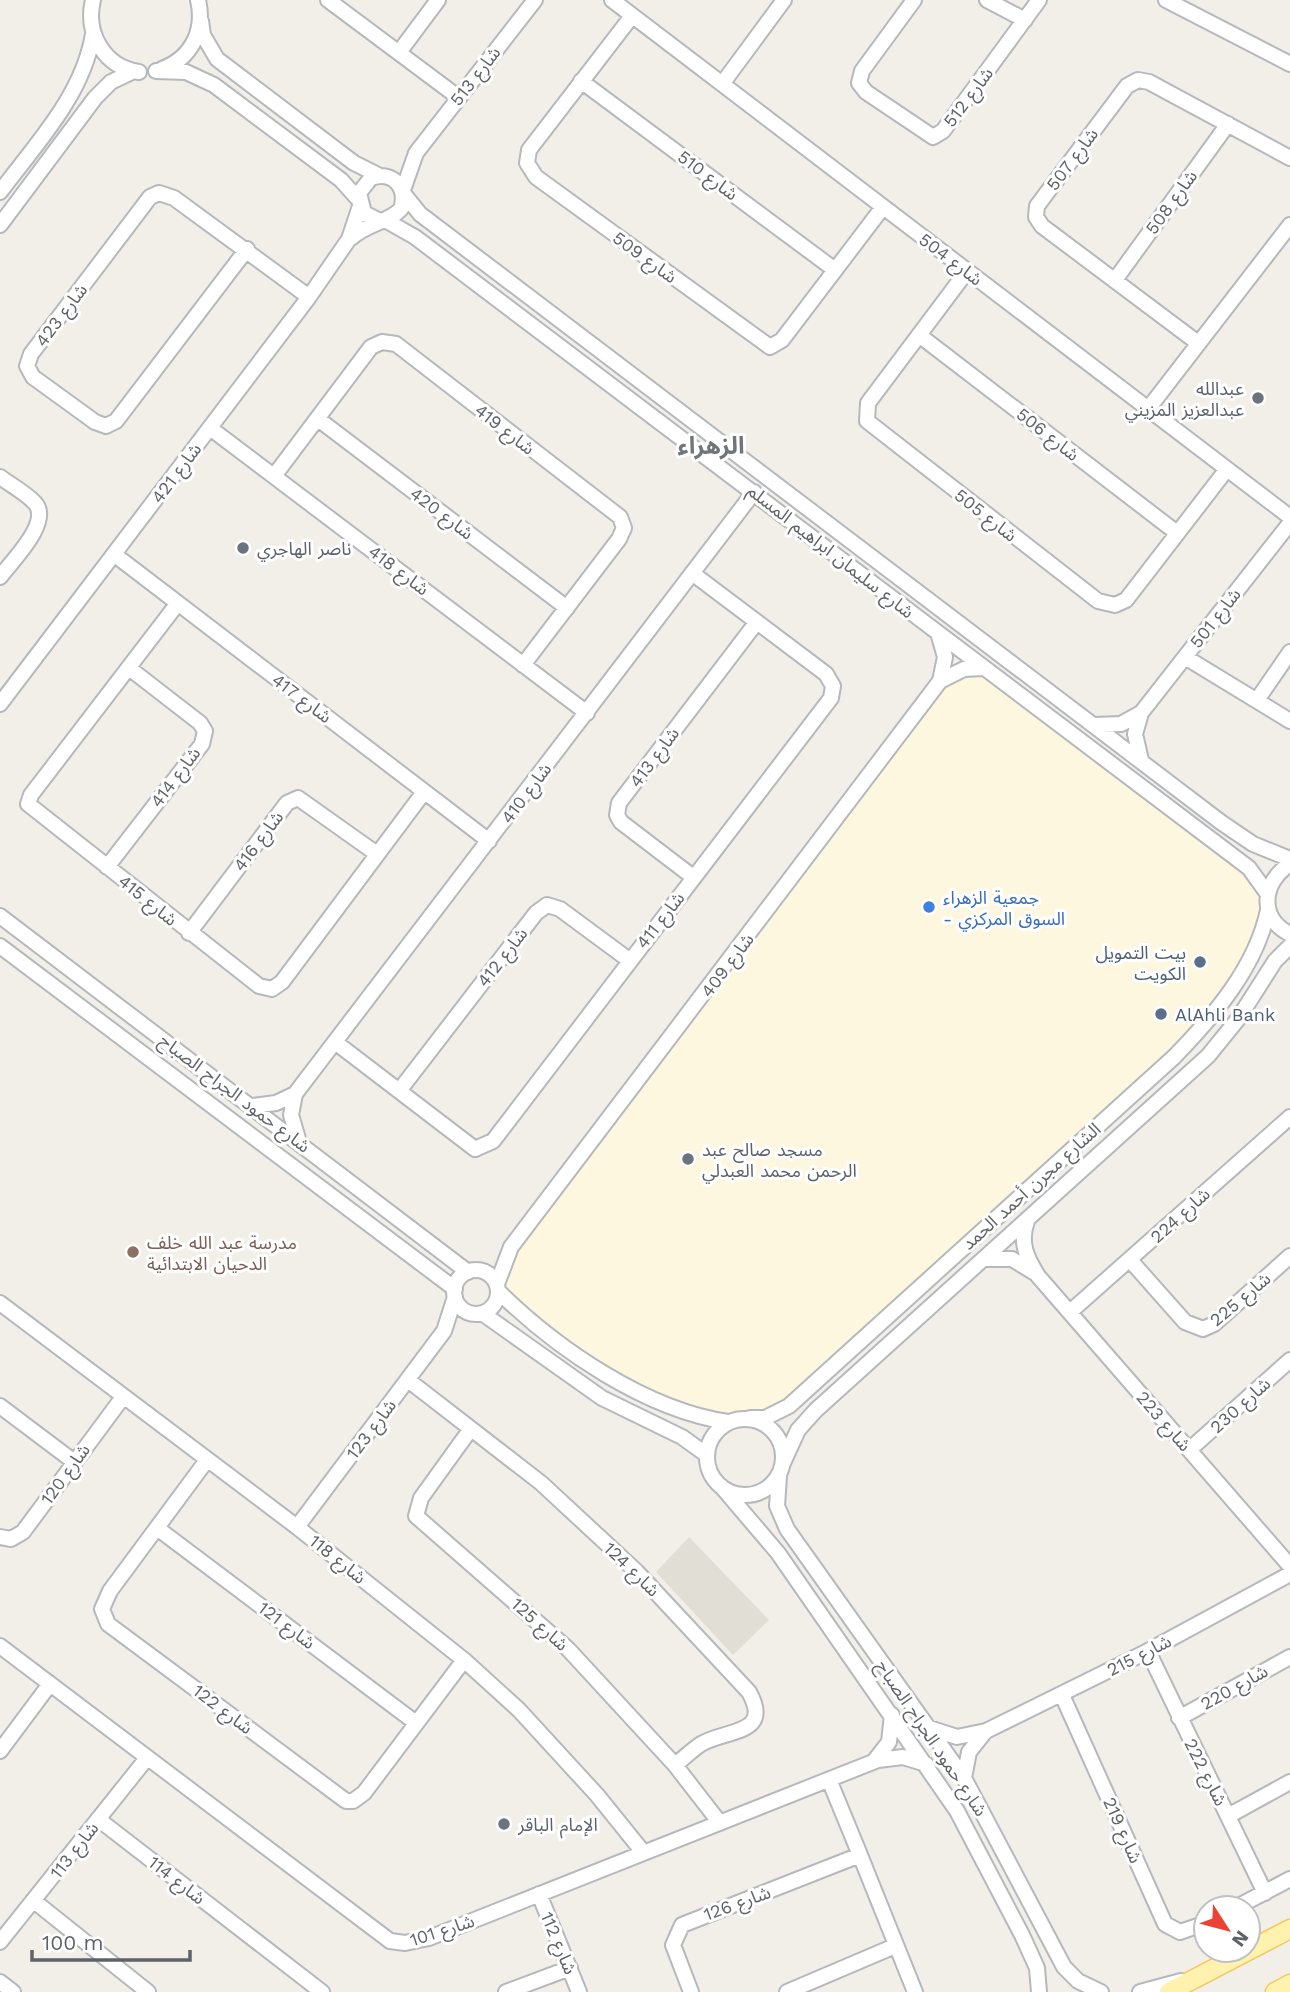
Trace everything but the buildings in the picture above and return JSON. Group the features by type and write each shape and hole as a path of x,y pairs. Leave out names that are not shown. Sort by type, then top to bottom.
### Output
{"main road":[{"path":"1169,1992 1290,1929"},
{"path":"1275,1992 1290,1984"}],"street":[{"path":"328,0 400,51 458,97"},
{"path":"400,51 438,0"},
{"name":"شارع 513","path":"403,192 416,153 536,0"},
{"name":"شارع 504","path":"612,0 1290,517"},
{"path":"722,84 784,0"},
{"name":"شارع 512","path":"914,0 859,79 866,92 930,136 943,131 1039,0"},
{"path":"987,0 1025,20"},
{"path":"1166,0 1290,64"},
{"path":"0,192 72,94 88,59 93,34 93,1"},
{"path":"93,34 102,51 117,64 134,71 186,72 201,78 341,180 370,218 381,220 401,209 403,192 399,183 355,163 217,59 203,35 200,8"},
{"path":"156,71 172,65 186,54 196,39 200,8"},
{"name":"شارع 509","path":"632,16 527,154 530,171 547,185 766,346 780,343 883,206"},
{"path":"0,225 95,98 111,82 134,71"},
{"name":"شارع 507","path":"1198,343 1042,226 1036,213 1039,202 1134,80 1146,80 1290,158"},
{"name":"شارع 510","path":"581,82 835,270"},
{"path":"259,118 258,104 271,100"},
{"name":"شارع 508","path":"1115,280 1228,124"},
{"name":"شارع 513","path":"381,176 416,153"},
{"path":"359,203 365,182 381,176"},
{"name":"شارع سليمان ابراهيم المسلم","path":"403,192 420,214 1243,839 1290,862"},
{"name":"شارع 423","path":"247,250 116,421 106,426 95,422 33,377 27,366 31,354 150,197 159,193 174,198 247,250 309,297"},
{"name":"شارع 421","path":"0,704 309,297 349,239 359,203"},
{"name":"شارع 421","path":"349,239 381,220"},
{"name":"شارع سليمان ابراهيم المسلم","path":"381,220 415,237 1250,868 1267,893"},
{"path":"1148,408 1290,225"},
{"name":"شارع 505","path":"967,271 866,407 870,425 1098,601 1115,605 1126,600 1227,469"},
{"path":"566,352 576,345 581,334"},
{"name":"شارع 506","path":"919,335 1177,533"},
{"name":"شارع 419","path":"274,476 371,346 382,342 396,344 620,517 624,528 619,539 523,664"},
{"path":"582,363 594,344"},
{"name":"شارع 420","path":"318,419 567,608"},
{"name":"شارع 418","path":"210,428 587,713"},
{"path":"0,477 36,504 40,514 38,528 0,576"},
{"name":"شارع 410","path":"295,1094 754,492"},
{"name":"شارع 501","path":"1141,713 1290,523"},
{"name":"شارع 417","path":"115,555 489,841"},
{"name":"شارع 411","path":"335,1042 475,1149 493,1142 831,698 834,686 826,674 692,573"},
{"name":"شارع 415","path":"178,603 31,794 28,804 189,933 258,986 272,989 282,982 424,792"},
{"name":"شارع 413","path":"693,877 621,822 617,815 619,803 756,623"},
{"path":"939,635 945,657 940,681"},
{"path":"1257,700 1290,652"},
{"path":"1185,656 1290,721"},
{"name":"شارع 414","path":"107,867 202,744 205,731 200,723 129,668"},
{"path":"940,681 964,669 982,668"},
{"name":"شارع 409","path":"471,1271 493,1261 511,1247 940,681"},
{"path":"1094,725 1121,724 1141,713"},
{"path":"1141,713 1135,734 1141,760"},
{"name":"شارع 416","path":"189,933 287,803 298,798 377,854"},
{"path":"1267,893 1279,871 1290,862"},
{"name":"الشارع مجرن أحمد الحمد","path":"750,1418 765,1419 789,1406 1174,1057 1202,1028 1246,966 1263,934 1268,910 1267,893"},
{"name":"شارع 412","path":"399,1091 536,913 547,905 560,909 629,960"},
{"path":"1268,910 1276,924 1290,934"},
{"name":"شارع حمود الجراح الصباح","path":"0,916 471,1271"},
{"name":"شارع حمود الجراح الصباح","path":"0,946 455,1293"},
{"name":"الشارع مجرن أحمد الحمد","path":"781,1470 798,1430 816,1410 1208,1056 1238,1019 1275,961 1290,946"},
{"path":"178,1081 181,1068 192,1062"},
{"path":"252,1106 276,1103 295,1094"},
{"path":"295,1094 291,1115 299,1142"},
{"name":"شارع 224","path":"1070,1312 1290,1116"},
{"name":"شارع 223","path":"1027,1220 1023,1236 1024,1251 1038,1276 1290,1566"},
{"name":"شارع 409","path":"497,1287 511,1247"},
{"name":"شارع 225","path":"1130,1260 1185,1322 1203,1329 1214,1324 1290,1256"},
{"name":"شارع 223","path":"984,1259 1012,1259 1038,1276"},
{"path":"707,1455 682,1437 614,1405 478,1314 462,1309 455,1293 459,1279 471,1271 486,1272 519,1311 639,1394 686,1413 728,1422 750,1418 772,1429 783,1451 781,1470 770,1487 745,1495 721,1486 713,1478 707,1455 713,1436 728,1422"},
{"path":"478,1314 497,1301 497,1287"},
{"name":"شارع 123","path":"297,1527 444,1331 455,1293"},
{"name":"شارع 118","path":"0,1303 297,1527 464,1660 519,1710 597,1795 643,1852"},
{"name":"شارع 123","path":"444,1331 478,1314"},
{"path":"553,1363 563,1354 566,1346"},
{"name":"شارع 230","path":"1189,1450 1290,1360"},
{"name":"شارع 124","path":"408,1380 541,1483 636,1571 750,1692 758,1707 755,1720 746,1728 702,1743 675,1765"},
{"name":"شارع 120","path":"0,1537 11,1539 23,1532 123,1397"},
{"path":"0,1406 73,1461"},
{"name":"شارع 125","path":"470,1430 421,1498 416,1516 568,1649 675,1765 720,1823"},
{"name":"شارع 122","path":"207,1460 110,1591 102,1609 108,1623 346,1801 353,1801 364,1793 464,1660"},
{"name":"شارع حمود الجراح الصباح","path":"781,1470 776,1497 782,1522 964,1778 1071,1976 1101,1992"},
{"name":"شارع حمود الجراح الصباح","path":"721,1486 766,1538 926,1764 978,1846 1037,1968 1039,1992"},
{"name":"شارع 121","path":"157,1528 416,1723"},
{"name":"شارع 215","path":"929,1728 957,1737 986,1731 1149,1651 1290,1574"},
{"name":"شارع 101","path":"0,1646 390,1941 405,1943 429,1938 643,1852 830,1782 871,1763 895,1757 926,1764"},
{"name":"شارع 222","path":"1149,1651 1265,1893"},
{"name":"شارع 220","path":"1179,1718 1290,1657"},
{"path":"0,1751 50,1684"},
{"name":"شارع 219","path":"1062,1695 1165,1924 1180,1933 1192,1928"},
{"path":"871,1763 889,1742 892,1715"},
{"path":"964,1778 969,1752 986,1731"},
{"name":"شارع 113","path":"0,1941 147,1758"},
{"path":"830,1782 915,1992"},
{"path":"1228,1816 1290,1782"},
{"name":"شارع 114","path":"98,1819 322,1992"},
{"name":"شارع 126","path":"691,1992 674,1952 674,1938 681,1925 860,1855"},
{"path":"1262,1894 1290,1879"},
{"name":"شارع 112","path":"539,1894 579,1992"},
{"path":"34,1901 148,1992"},
{"path":"1022,1935 1034,1934 1043,1926"},
{"path":"787,1992 895,1946"},
{"path":"506,1992 570,1968"},
{"path":"0,1982 13,1992"},
{"path":"1140,1992 1172,1982 1189,1982"}],"shaded area":[{"path":"981,673 1263,884 1263,934 1202,1028 765,1418 728,1422 623,1386 498,1291 499,1275 794,875 954,677"},
{"path":"689,1537 769,1620 733,1655 656,1572"}],"place":[{"name":"عبدالله عبدالعزيز المزيني","path":"1258,398"},
{"name":"ناصر الهاجري","path":"243,548"},
{"name":"جمعية الزهراء - السوق المركزي","path":"929,907"},
{"name":"بيت التمويل الكويت","path":"1200,962"},
{"name":"AlAhli Bank","path":"1161,1014"},
{"name":"مسجد صالح عبد الرحمن محمد العبدلي","path":"688,1159"},
{"name":"مدرسة عبد الله خلف الدحيان الابتدائية","path":"133,1252"},
{"name":"الإمام الباقر","path":"504,1824"}],"district":[{"name":"الزهراء","path":"711,446"}]}
